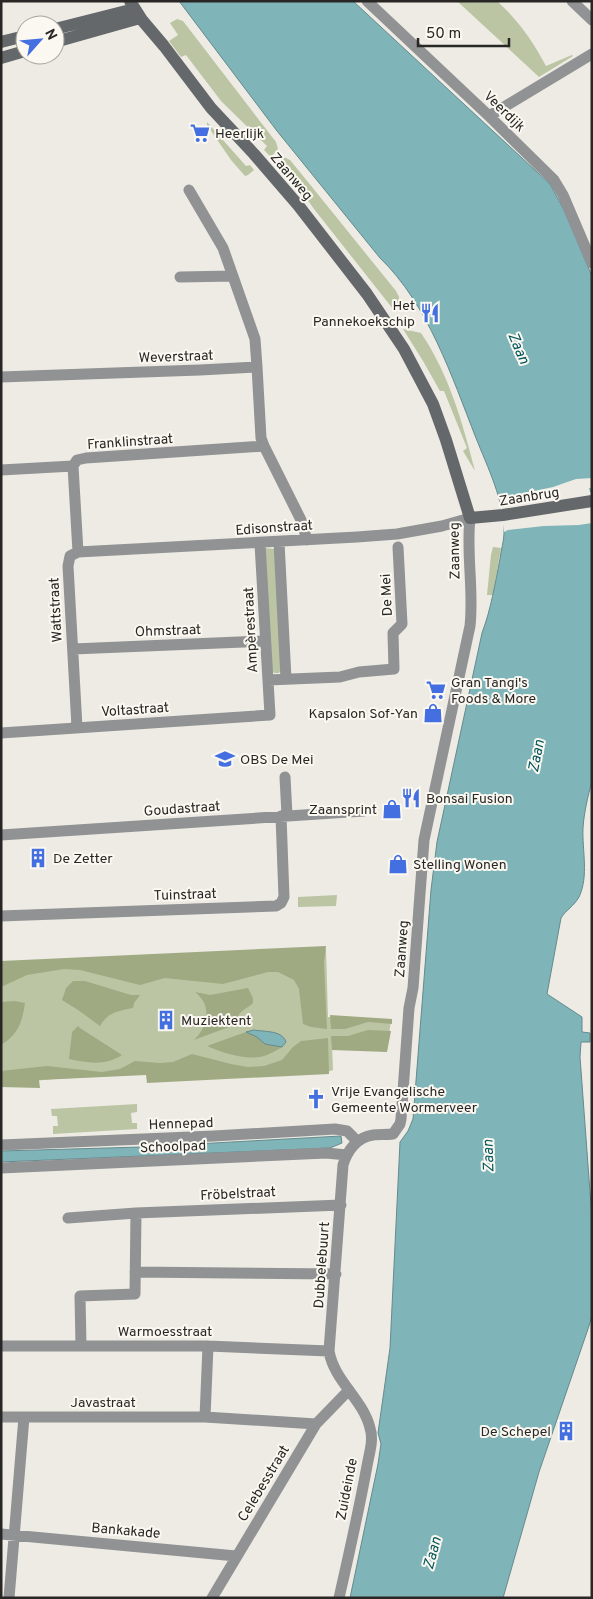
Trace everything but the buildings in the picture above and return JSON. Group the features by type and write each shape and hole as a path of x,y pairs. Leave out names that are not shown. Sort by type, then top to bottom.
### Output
{"main road":[{"path":"65,26 135,9"},
{"path":"65,38 135,9"},
{"name":"Zaanweg","path":"135,9 210,108 254,154 298,205 367,294 404,349 425,387 437,414 470,518"},
{"path":"1,42 15,38"},
{"path":"1,58 15,54"},
{"name":"Zaanbrug","path":"470,518 503,515 592,501"}],"street":[{"name":"Veerdijk","path":"367,1 548,172 558,186 592,263"},
{"path":"572,1 592,20"},
{"path":"489,116 592,54"},
{"path":"189,190 223,248 255,339 260,430 264,446 300,520 307,540"},
{"path":"180,277 233,276"},
{"name":"Weverstraat","path":"1,377 257,367"},
{"name":"Franklinstraat","path":"1,470 73,466 77,460 86,458 264,446"},
{"name":"Wattstraat","path":"73,466 78,552 70,556 68,566 77,728"},
{"name":"Edisonstraat","path":"78,552 260,544 398,534 442,526 470,518"},
{"name":"Zaanweg","path":"357,1141 370,1135 393,1134 401,1119 409,1008 414,988 424,840 471,618 468,536 470,518"},
{"path":"268,680 286,678 279,542"},
{"name":"Ampèrestraat","path":"260,544 270,715"},
{"name":"De Mei","path":"286,678 340,677 359,672 394,669 394,633 402,624 398,547"},
{"name":"Ohmstraat","path":"73,649 265,641"},
{"name":"Voltastraat","path":"1,733 270,715"},
{"name":"Tuinstraat","path":"1,916 276,906 284,897 285,777"},
{"name":"Goudastraat","path":"1,835 364,810"},
{"name":"Hennepad","path":"1,1145 335,1129 347,1131 357,1141"},
{"name":"Dubbelebuurt","path":"349,1390 335,1370 330,1351 343,1165 347,1155 357,1141"},
{"name":"Schoolpad","path":"1,1168 326,1153 347,1155"},
{"name":"Fröbelstraat","path":"68,1218 136,1213 341,1204"},
{"path":"81,1346 80,1296 135,1294 136,1213"},
{"path":"135,1272 336,1274"},
{"name":"Warmoesstraat","path":"1,1346 208,1346 330,1351"},
{"path":"206,1417 208,1346"},
{"name":"Celebesstraat","path":"212,1598 316,1424 349,1390"},
{"name":"Zuideinde","path":"339,1598 364,1483 371,1438 368,1420 349,1390"},
{"name":"Javastraat","path":"1,1417 206,1417 316,1424"},
{"path":"8,1598 24,1417"},
{"name":"Bankakade","path":"1,1534 236,1556"}],"green space":[{"path":"457,1 497,1 524,31 546,66 573,56 539,77"},
{"path":"177,19 183,21 276,142 278,149 271,157 264,150 267,146 221,101 186,55 181,57 169,41 178,35 170,23"},
{"path":"207,122 246,166 250,165 254,170 245,176 231,160 207,125"},
{"path":"284,157 290,160 396,291 399,302 393,309 314,209 285,168 281,169 276,163"},
{"path":"403,329 421,333 440,365 460,417 475,471 463,451 467,448 444,391 440,391"},
{"path":"493,547 501,548 493,595 487,595 491,555"},
{"path":"263,548 276,549 282,669 279,673 274,673 271,668"},
{"path":"337,895 336,906 298,907 298,897"},
{"path":"326,946 324,963 327,1029 303,1024 299,989 294,980 278,972 268,972 223,984 165,978 140,985 80,970 64,969 27,975 1,987 1,961"},
{"path":"326,949 328,1017 391,1020 387,1050 332,1046 333,1070 321,1074 148,1074 1,1084 1,963"},
{"path":"73,981 85,981 131,995 140,995 133,1008 110,1015 100,1026 62,1000 66,988"},
{"path":"248,988 253,998 253,1003 240,1013 237,1024 194,1040 203,1028 206,1016 204,1003 195,992 210,995"},
{"path":"15,1001 25,1003 23,1016 16,1032 1,1045 1,1002"},
{"path":"330,1015 392,1019 392,1024 368,1022 345,1029 331,1029"},
{"path":"78,1026 122,1055 103,1062 69,1059 72,1032"},
{"path":"368,1030 391,1031 387,1052 332,1050 331,1036 348,1036"},
{"path":"246,1032 257,1037 265,1044 282,1047 267,1055 253,1058 229,1054 207,1046"},
{"path":"328,1038 329,1074 147,1083 146,1075 39,1080 40,1088 1,1087 1,1071 47,1066 102,1072 120,1069 135,1061 173,1062 192,1054 248,1067 264,1066 282,1060 301,1041"},
{"path":"137,1104 137,1112 131,1113 132,1123 137,1123 137,1129 53,1134 53,1126 58,1126 57,1116 52,1116 51,1109"}],"water":[{"name":"Zaan","path":"179,1 353,1 550,184 564,210 592,276 592,781 584,822 584,880 579,897 561,918 547,994 582,1017 582,1032 590,1033 590,1042 581,1042 580,1057 592,1219 592,1315 539,1472 503,1598 350,1598 381,1444 378,1433 390,1348 400,1142 408,1131 413,1119 431,890 437,842 504,539 502,509 490,472 448,366 412,297 397,276 380,258 277,131"},
{"path":"254,1030 277,1033 286,1042 282,1047 265,1044 257,1037 246,1032"},
{"path":"341,1136 342,1143 330,1148 1,1162 1,1151 141,1147"}],"pier":[{"path":"592,478 592,488 589,488 590,492 592,492 592,523 544,526 504,532 499,496 504,497 553,487 576,479"}],"place":[{"name":"Heerlijk","path":"200,133"},
{"name":"Het Pannekoekschip","path":"430,313"},
{"name":"Gran Tangi's Foods & More","path":"436,690"},
{"name":"Kapsalon Sof-Yan","path":"433,713"},
{"name":"OBS De Mei","path":"225,759"},
{"name":"Bonsai Fusion","path":"411,798"},
{"name":"Zaansprint","path":"392,809"},
{"name":"De Zetter","path":"38,858"},
{"name":"Stelling Wonen","path":"398,864"},
{"name":"Muziektent","path":"166,1020"},
{"name":"Vrije Evangelische Gemeente Wormerveer","path":"316,1099"},
{"name":"De Schepel","path":"566,1431"}]}
